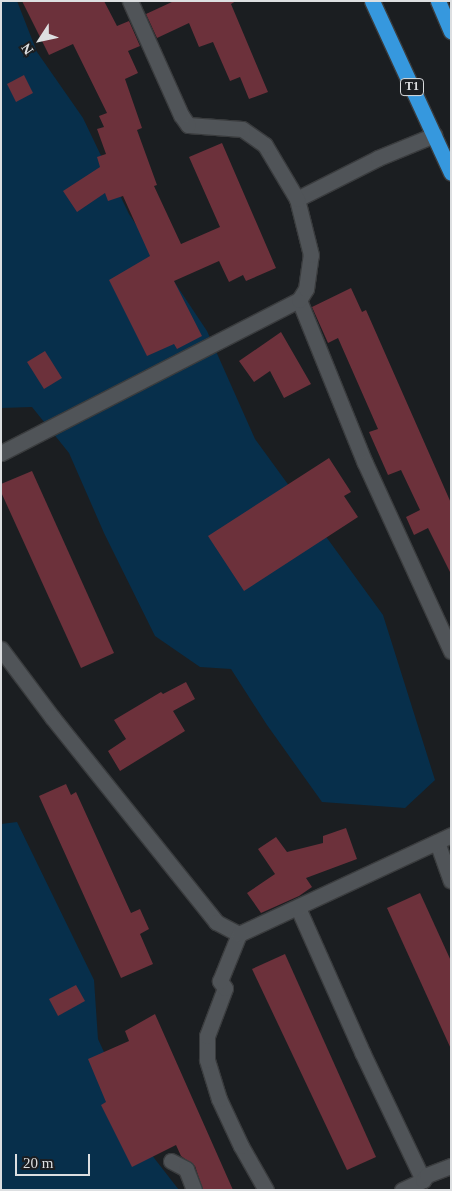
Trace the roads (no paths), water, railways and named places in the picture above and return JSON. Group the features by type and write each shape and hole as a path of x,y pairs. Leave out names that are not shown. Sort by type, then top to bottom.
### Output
{"highway":[{"name":"T1","path":"372,1 451,172"},
{"path":"438,1 451,31"}],"street":[{"path":"1,454 299,300 306,288 311,255 297,199 265,145 242,129 188,125 181,115 130,1"},
{"path":"297,199 378,158 434,135"},
{"path":"299,300 366,463 451,651"},
{"path":"1,649 52,717 216,922 239,934"},
{"path":"266,1190 241,1146 219,1099 207,1060 208,1036 225,988 220,981 239,934 298,908 317,896 385,868 451,835"},
{"path":"437,842 451,881"},
{"path":"298,908 362,1052 423,1180"},
{"path":"171,1162 186,1170 194,1190"},
{"path":"402,1190 423,1180 428,1175 451,1166"}]}
